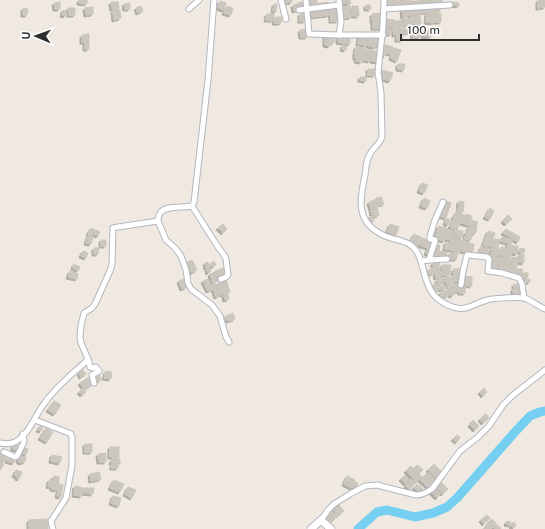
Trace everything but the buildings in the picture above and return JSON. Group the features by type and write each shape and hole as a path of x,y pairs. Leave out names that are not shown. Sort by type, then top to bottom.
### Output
{"street":[{"path":"189,9 199,0"},
{"path":"192,206 197,186 208,80 214,0"},
{"path":"281,0 286,19"},
{"path":"306,0 309,34 383,35"},
{"path":"384,0 383,35 378,72 381,93 382,137 380,143 370,153 361,190 362,215 365,221 384,236 404,241 416,249 422,261 427,285 439,301 453,307 469,308 488,299 524,298 545,309"},
{"path":"299,10 307,10 339,3 341,22 339,35"},
{"path":"384,9 450,5"},
{"path":"429,260 435,242 435,240 430,239 430,236 443,202"},
{"path":"192,206 163,210 158,221 166,240 181,256 191,289 212,305 220,316 229,342"},
{"path":"192,206 226,259 228,275 221,279"},
{"path":"94,383 92,376 99,371 96,367 90,367 88,359 80,343 80,325 86,310 92,308 98,300 110,271 112,264 113,228 158,221"},
{"path":"461,285 467,255 487,257 489,259 488,271 519,278 522,284 524,298"},
{"path":"422,261 447,259"},
{"path":"0,443 5,444 14,442 23,434 35,420 40,409 49,397 88,359"},
{"path":"311,529 321,520 334,504 365,486 377,485 416,495 432,489 460,451 489,426 503,404 545,370"},
{"path":"35,420 69,433 72,436 72,465 66,498 52,518 51,521 53,529"},
{"path":"4,452 15,457 18,456 24,442 23,434"},
{"path":"321,520 331,529"}],"waterway":[{"path":"358,529 377,512 387,510 415,517 433,513 447,507 457,498 530,416 545,411"}]}
